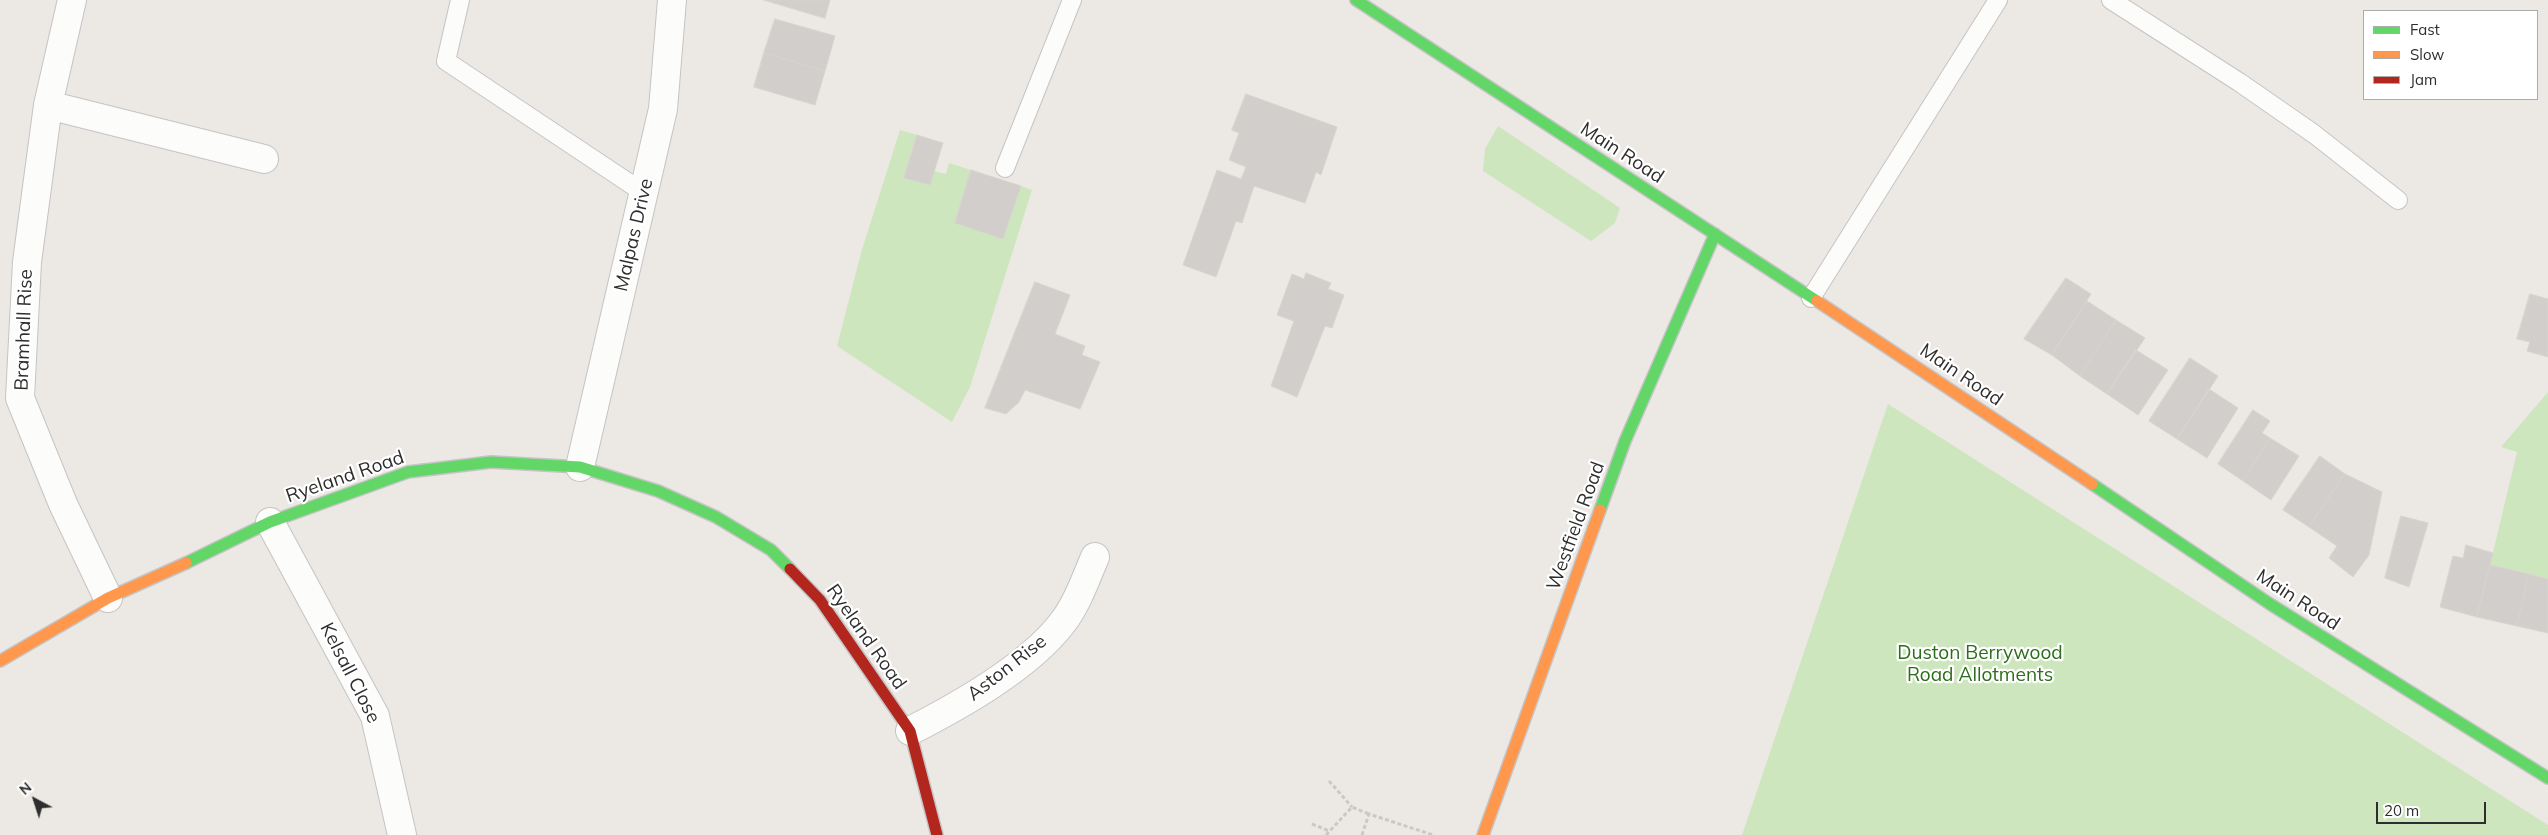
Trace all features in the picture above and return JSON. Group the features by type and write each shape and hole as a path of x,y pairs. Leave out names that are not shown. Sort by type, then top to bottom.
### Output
{"street":[{"name":"Bramhall Rise","path":"72,0 48,105 27,262 20,398 63,504 108,598"},
{"name":"Malpas Drive","path":"580,467 663,109 672,0"},
{"name":"Main Road","path":"1356,0 2008,426 2270,604 2548,778"},
{"path":"48,105 264,159"},
{"name":"Westfield Road","path":"1483,835 1625,441 1715,234"},
{"name":"Ryeland Road","path":"0,661 108,598 202,556 270,522 408,472 491,462 580,467 658,491 716,517 770,550 820,600 910,731 937,835"},
{"name":"Kelsall Close","path":"270,522 375,716 402,835"},
{"name":"Aston Rise","path":"910,731 972,696 1029,656 1063,622 1095,557"}],"lane":[{"path":"460,0 446,60 644,193"},
{"path":"1005,168 1072,0"},
{"path":"1811,298 1998,0"},
{"path":"2111,0 2239,82 2306,129 2398,200"}],"path":[{"path":"1329,781 1352,807 1432,835"},
{"path":"1326,835 1352,807"},
{"path":"1362,835 1369,814"},
{"path":"1312,824 1330,831"}],"green space":[{"path":"1498,126 1620,208 1615,223 1591,241 1483,171 1485,149"},
{"path":"900,130 917,135 904,178 930,185 934,171 946,174 949,163 971,170 955,223 1003,239 1021,186 1032,190 970,387 952,422 837,346 861,253"},
{"path":"2548,392 2548,579 2490,565 2517,452 2501,447"},
{"name":"Duston Berrywood Road Allotments","path":"1888,404 2548,825 2548,835 1742,835"}],"building":[{"path":"764,0 830,0 825,18"},
{"path":"775,19 835,36 825,71 764,53"},
{"path":"764,53 825,71 815,105 754,87"},
{"path":"1246,94 1337,127 1321,175 1316,172 1305,203 1254,186 1242,223 1236,221 1216,277 1183,265 1217,170 1241,179 1246,167 1229,160 1239,133 1232,130"},
{"path":"917,135 943,143 930,185 904,178"},
{"path":"971,170 1021,186 1003,239 955,223"},
{"path":"1306,273 1331,283 1328,289 1344,295 1332,328 1325,326 1297,397 1271,386 1294,321 1277,315 1292,274 1304,279"},
{"path":"2066,278 2091,294 2052,355 2024,339"},
{"path":"1035,282 1070,295 1055,334 1085,346 1082,355 1100,362 1080,409 1025,390 1019,402 1006,414 985,408"},
{"path":"2530,294 2548,299 2548,357 2527,351 2530,342 2517,339"},
{"path":"2087,301 2116,320 2080,376 2052,355"},
{"path":"2116,320 2145,338 2107,394 2080,376"},
{"path":"2136,350 2168,370 2138,415 2107,394"},
{"path":"2190,358 2218,376 2177,439 2149,421"},
{"path":"2209,389 2238,408 2207,458 2177,439"},
{"path":"2253,410 2270,421 2262,433 2270,438 2243,481 2218,464"},
{"path":"2270,438 2299,456 2271,500 2243,481"},
{"path":"2320,456 2345,474 2309,527 2283,510"},
{"path":"2345,474 2382,492 2369,555 2353,577 2329,558 2337,546 2309,527"},
{"path":"2401,516 2428,523 2409,587 2385,578"},
{"path":"2466,545 2493,553 2477,617 2440,607 2453,556 2463,558"},
{"path":"2490,565 2529,574 2517,626 2477,617"},
{"path":"2529,574 2548,579 2548,633 2517,626"}],"traffic: fast":[{"path":"1356,0 1817,301"},
{"path":"1600,510 1625,441 1715,234"},
{"path":"186,563 270,522 408,472 491,462 580,467 658,491 716,517 771,550 790,569"},
{"path":"2092,484 2270,604 2548,778"}],"traffic: slow":[{"path":"1817,301 2092,484"},
{"path":"1483,835 1600,510"},
{"path":"0,661 108,598 186,563"}],"traffic: jam":[{"path":"790,569 820,600 910,731 937,835"}]}
